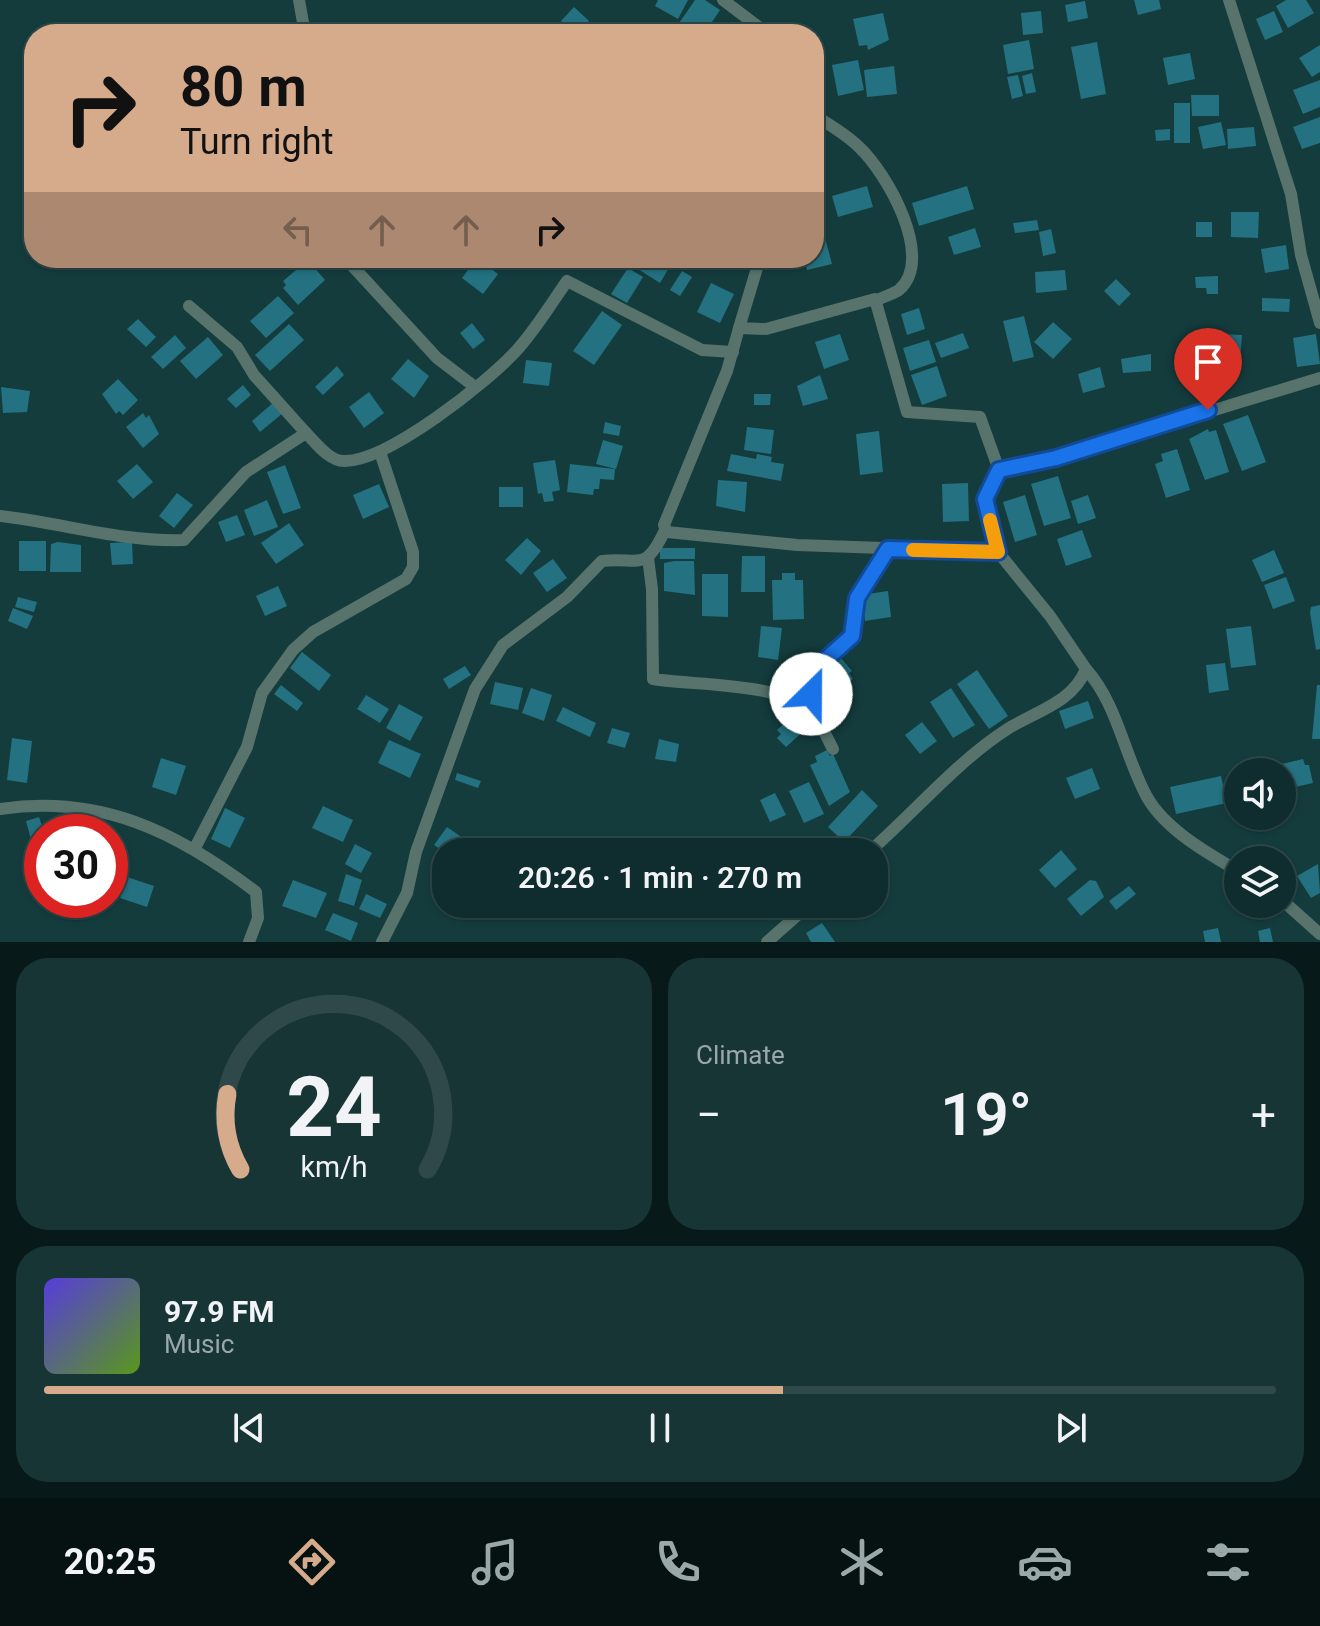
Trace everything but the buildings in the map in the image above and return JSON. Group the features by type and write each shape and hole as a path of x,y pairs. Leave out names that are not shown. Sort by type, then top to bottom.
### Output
{"street":[{"path":"299,0 303,24"},
{"path":"723,0 755,24"},
{"path":"1229,0 1291,194 1301,255 1317,299 1320,323"},
{"path":"739,328 766,329 877,300 900,289 909,272 909,233 889,183 867,155 824,121"},
{"path":"354,268 437,358 475,387"},
{"path":"757,268 733,352 697,437 665,530 648,558 652,589 653,679 763,691 795,702 814,714"},
{"path":"189,306 237,347 254,375 306,433 333,459 345,461 380,452 431,421 475,387 517,350 567,281 702,350 733,352"},
{"path":"877,300 907,412 980,417 999,470 985,499 998,552 1050,616 1102,688 1149,800 1192,841 1224,862"},
{"path":"999,470 1056,458 1320,378"},
{"path":"0,516 42,521 102,536 148,541 184,540 246,472 306,433"},
{"path":"195,848 247,747 262,693 293,650 313,632 360,602 388,592 406,579 413,567 413,552 380,452"},
{"path":"665,530 797,545 998,552"},
{"path":"833,749 814,714 810,681 814,670 852,636 857,598 888,549"},
{"path":"382,942 407,893 416,852 475,689 503,645 567,597 602,561 620,559 632,563 648,558"},
{"path":"884,838 967,759 1010,727 1040,714 1071,692 1081,683 1086,669"},
{"path":"0,809 56,804 123,815 195,848 256,892 258,918 249,942"},
{"path":"1296,913 1320,934"},
{"path":"767,942 794,918"}],"slow traffic":[{"path":"913,550 998,552 990,520"}],"route":[{"path":"811,694 810,681 814,670 852,636 857,598 888,549 998,552 985,499 999,470 1056,458 1114,438 1153,430 1208,410"}]}
